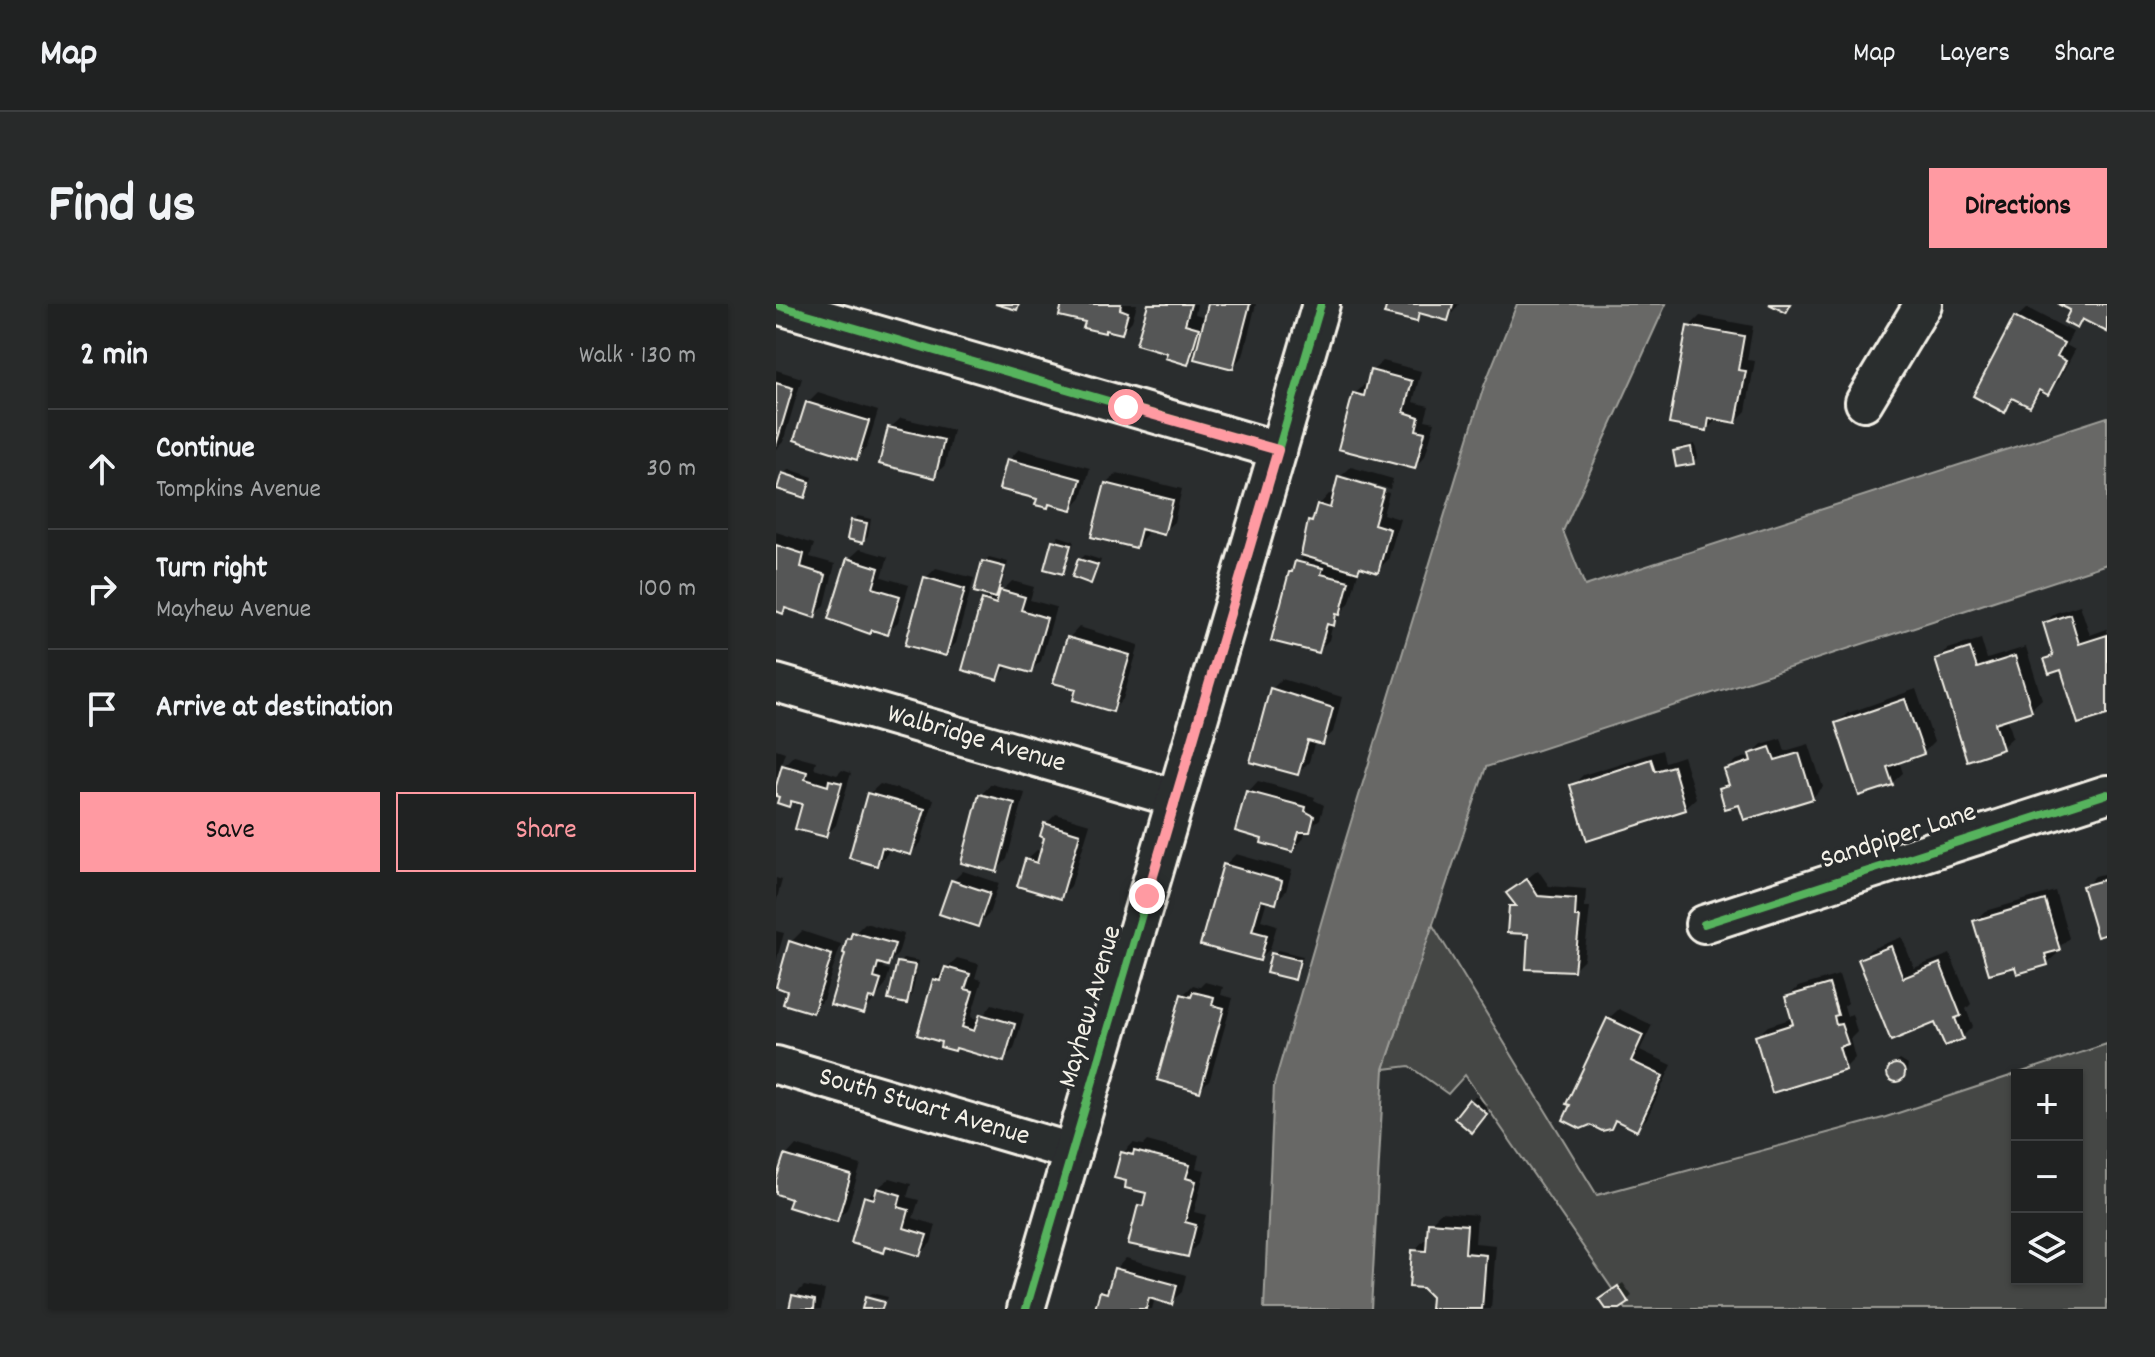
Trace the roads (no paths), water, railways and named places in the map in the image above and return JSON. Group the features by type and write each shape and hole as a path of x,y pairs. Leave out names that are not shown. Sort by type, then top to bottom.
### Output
{"street":[{"name":"Mayhew Avenue","path":"1026,1309 1321,304"},
{"path":"1864,402 1923,304"},
{"path":"776,305 1278,450"},
{"name":"Walbridge Avenue","path":"776,683 1175,798"},
{"name":"Sandpiper Lane","path":"1704,924 2107,794"},
{"name":"South Stuart Avenue","path":"776,1065 1072,1152"}]}
